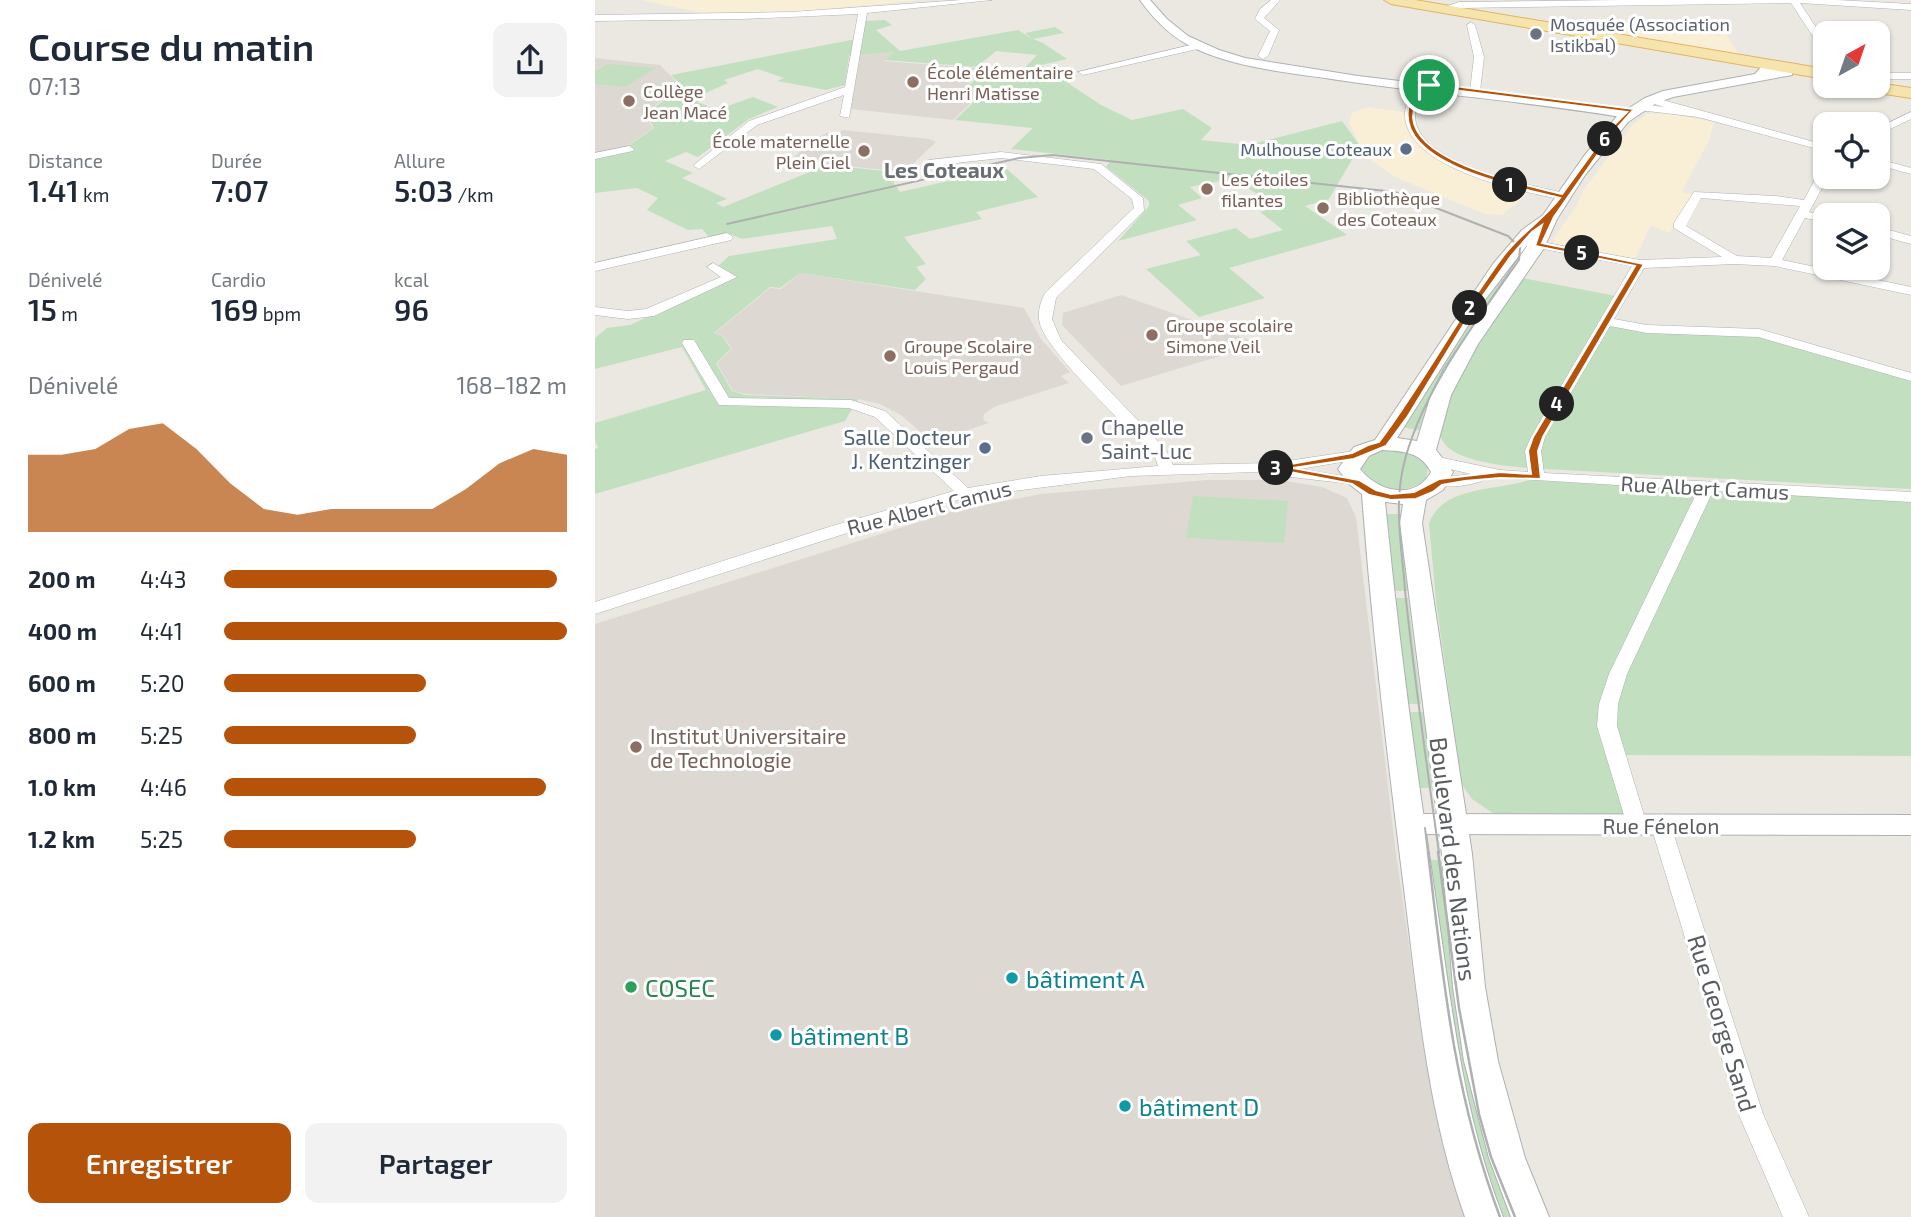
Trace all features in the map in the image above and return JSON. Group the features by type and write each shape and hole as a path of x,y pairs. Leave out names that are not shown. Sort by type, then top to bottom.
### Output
{"main road":[{"path":"1391,0 1718,56 1774,71 1813,75"},
{"path":"1383,444 1468,310 1550,216 1610,132 1638,108 1774,71"},
{"path":"1890,83 1911,92"},
{"path":"1890,89 1911,92"},
{"path":"1434,465 1402,444 1383,444 1354,456 1349,469 1364,487 1399,497 1430,490 1434,465 1429,422 1451,373 1528,242"},
{"name":"Boulevard des Nations","path":"1364,487 1450,1106 1463,1156 1484,1217"},
{"name":"Boulevard des Nations","path":"1416,495 1411,523 1452,824 1469,986 1481,1061 1507,1158 1530,1217"}],"street":[{"path":"595,18 671,19 863,11 988,0"},
{"path":"1145,0 1162,23 1203,45 1247,60 1318,74 1569,105 1638,108"},
{"path":"1263,56 1275,30 1259,19 1263,11 1276,0"},
{"path":"1446,8 1517,2 1794,0 1911,7"},
{"path":"1794,0 1813,29"},
{"path":"1164,2 1164,12 1171,21 1203,45"},
{"path":"1511,20 1517,2"},
{"path":"845,116 863,11"},
{"path":"1471,24 1479,57 1475,91"},
{"path":"1083,72 1203,45"},
{"path":"1890,77 1911,76"},
{"path":"1422,86 1698,114 1813,145"},
{"path":"1422,86 1411,105 1410,118 1414,131 1429,147 1456,165 1482,176 1564,197"},
{"path":"699,166 753,122 849,89"},
{"path":"1569,105 1599,114 1606,120 1610,132"},
{"path":"1890,126 1911,115"},
{"path":"595,156 629,149"},
{"path":"929,163 1001,155 1075,162 1097,166 1137,198 1140,209 1050,296 1044,318 1055,342 1161,453 1166,468"},
{"path":"1890,165 1911,171"},
{"path":"1775,262 1816,189"},
{"path":"1734,260 1680,228 1680,223 1698,194 1735,195 1813,213"},
{"path":"1890,234 1911,240"},
{"path":"595,267 727,237"},
{"path":"1528,242 1640,264 1734,260 1775,262 1911,291"},
{"path":"1537,477 1533,451 1538,437 1640,264"},
{"path":"595,311 634,316 655,311 731,277 713,267"},
{"path":"1607,321 1647,329 1759,333 1911,377"},
{"path":"689,343 724,402 851,404 868,408 890,423 965,494"},
{"name":"Rue Albert Camus","path":"595,608 838,530 965,494 1065,478 1166,468 1274,468 1354,456"},
{"name":"Rue Albert Camus","path":"1434,465 1500,475 1911,497"},
{"name":"Rue Albert Camus","path":"1274,468 1364,487"},
{"name":"Rue George Sand","path":"1706,487 1614,682 1606,714 1607,726 1649,825 1751,1115 1796,1217"},
{"name":"Rue Fénelon","path":"1410,824 1911,825"}],"shaded area":[{"path":"641,0 921,0 783,13 702,13"},
{"path":"1613,24 1643,29 1722,27 1739,55 1604,33"},
{"name":"École élémentaire Henri Matisse","path":"894,52 884,61 976,68 982,72 959,92 979,95 953,120 851,109 859,55"},
{"name":"Collège Jean Macé","path":"595,58 660,65 683,88 643,113 653,128 624,148 595,154"},
{"path":"1368,107 1405,112 1408,127 1433,154 1530,192 1502,215 1485,214 1395,177 1364,155 1349,122 1352,113"},
{"path":"1664,113 1714,122 1710,138 1682,192 1692,194 1671,231 1668,233 1651,225 1635,259 1555,244 1553,239 1576,207 1584,189 1633,124 1647,114"},
{"name":"École maternelle Plein Ciel","path":"843,130 936,142 904,172 790,160 818,137"},
{"name":"Groupe Scolaire Louis Pergaud","path":"800,273 1024,308 1041,339 1070,372 1061,376 1069,383 994,407 984,414 983,420 989,423 932,442 901,415 880,404 858,399 746,394 733,391 717,363 732,349 724,337 715,333 770,288 781,289"},
{"name":"Groupe scolaire Simone Veil","path":"1121,295 1260,344 1121,386 1062,325 1063,313"},
{"path":"1207,480 1279,480 1322,487 1347,498 1356,517 1396,854 1426,1063 1466,1217 595,1217 595,624 954,511 1041,494"}],"green space":[{"path":"885,20 892,25 876,30 900,51 1018,30 1032,39 1025,33 1055,27 1064,33 1033,39 1067,59 1041,65 1101,105 1132,120 1183,109 1212,128 1201,140 1249,145 1342,121 1360,146 1329,199 1305,206 1347,235 1229,268 1265,298 1199,317 1146,269 1201,255 1186,241 1236,228 1250,239 1283,230 1260,212 1276,207 1244,186 1228,181 1190,187 1202,198 1178,205 1197,220 1118,241 1149,206 1149,201 1106,167 1111,160 1011,149 1033,128 955,120 981,95 961,92 984,72 1017,76 1037,55 996,51 977,67 885,60 894,52 849,56 845,85 826,90 777,81 784,78 758,69 724,80 728,83 699,96 704,99 697,102 708,106 701,109 708,113 753,97 778,107 749,119 698,157 686,152 665,161 693,173 682,178 727,199 716,203 723,207 827,165 903,173 893,182 900,192 1006,168 1038,197 976,212 982,219 904,237 926,264 916,267 926,279 915,290 800,273 780,288 770,287 714,333 723,337 731,349 716,363 732,391 745,395 858,399 845,421 595,494 595,449 598,448 595,423 706,390 682,347 595,369 595,338 607,328 630,325 735,277 717,267 729,256 837,239 832,226 742,239 730,234 710,238 702,229 688,230 647,210 658,198 637,188 595,193 595,154 625,148 654,128 645,113 684,88 671,75 861,38 865,21"},
{"path":"608,64 656,68 625,87 595,84 595,71"},
{"path":"1530,243 1422,431 1401,427 1520,245"},
{"path":"1523,278 1621,297 1607,320 1647,329 1741,331 1911,377 1911,489 1526,468 1482,462 1459,454 1450,449 1440,436 1438,429 1441,415 1473,352"},
{"path":"1393,450 1421,459 1428,466 1426,480 1408,488 1389,489 1372,482 1359,468 1368,456"},
{"path":"1537,477 1911,497 1911,756 1616,755 1637,825 1509,824 1472,799 1462,785 1436,601 1429,524 1436,511 1447,501 1460,495"},
{"path":"1193,496 1288,501 1284,543 1186,538"},
{"path":"1382,514 1406,514 1414,591 1386,591"},
{"path":"1395,598 1408,598 1421,704 1406,704"},
{"path":"1400,712 1430,712 1439,788 1412,788"},
{"path":"1420,860 1451,860 1524,1217 1492,1217"}],"tram line":[{"path":"727,224 1019,158 1053,155 1395,192 1508,236 1520,248 1519,260 1468,333 1436,386 1411,441 1400,483 1399,529 1405,590 1439,853"},
{"path":"1425,828 1428,853"},
{"path":"1428,852 1452,1036 1471,1126 1500,1217"},
{"path":"1438,852 1459,1008 1479,1114 1491,1157 1515,1217"}],"place":[{"name":"Mosquée (Association Istikbal)","path":"1536,34"},
{"name":"École élémentaire Henri Matisse","path":"913,82"},
{"name":"Collège Jean Macé","path":"629,101"},
{"name":"Mulhouse Coteaux","path":"1406,149"},
{"name":"École maternelle Plein Ciel","path":"864,151"},
{"name":"Les étoiles filantes","path":"1207,189"},
{"name":"Bibliothèque des Coteaux","path":"1323,208"},
{"name":"Groupe scolaire Simone Veil","path":"1152,335"},
{"name":"Groupe Scolaire Louis Pergaud","path":"890,356"},
{"name":"Chapelle Saint-Luc","path":"1087,438"},
{"name":"Salle Docteur J. Kentzinger","path":"985,448"},
{"name":"Institut Universitaire de Technologie","path":"636,747"},
{"name":"bâtiment A","path":"1012,978"},
{"name":"COSEC","path":"631,987"},
{"name":"bâtiment B","path":"776,1035"},
{"name":"bâtiment D","path":"1125,1106"}],"district":[{"name":"Les Coteaux","path":"944,169"}],"route":[{"path":"1429,85 1423,84 1411,105 1410,118 1414,131 1429,147 1456,165 1482,176 1564,197 1550,216 1519,240 1468,310 1383,444 1354,456 1274,468 1355,482 1373,493 1391,497 1416,495 1430,490 1439,482 1465,478 1500,475 1537,477 1533,451 1538,437 1640,264 1537,245 1550,216 1561,201 1564,197 1610,132 1632,111 1429,85"}]}
